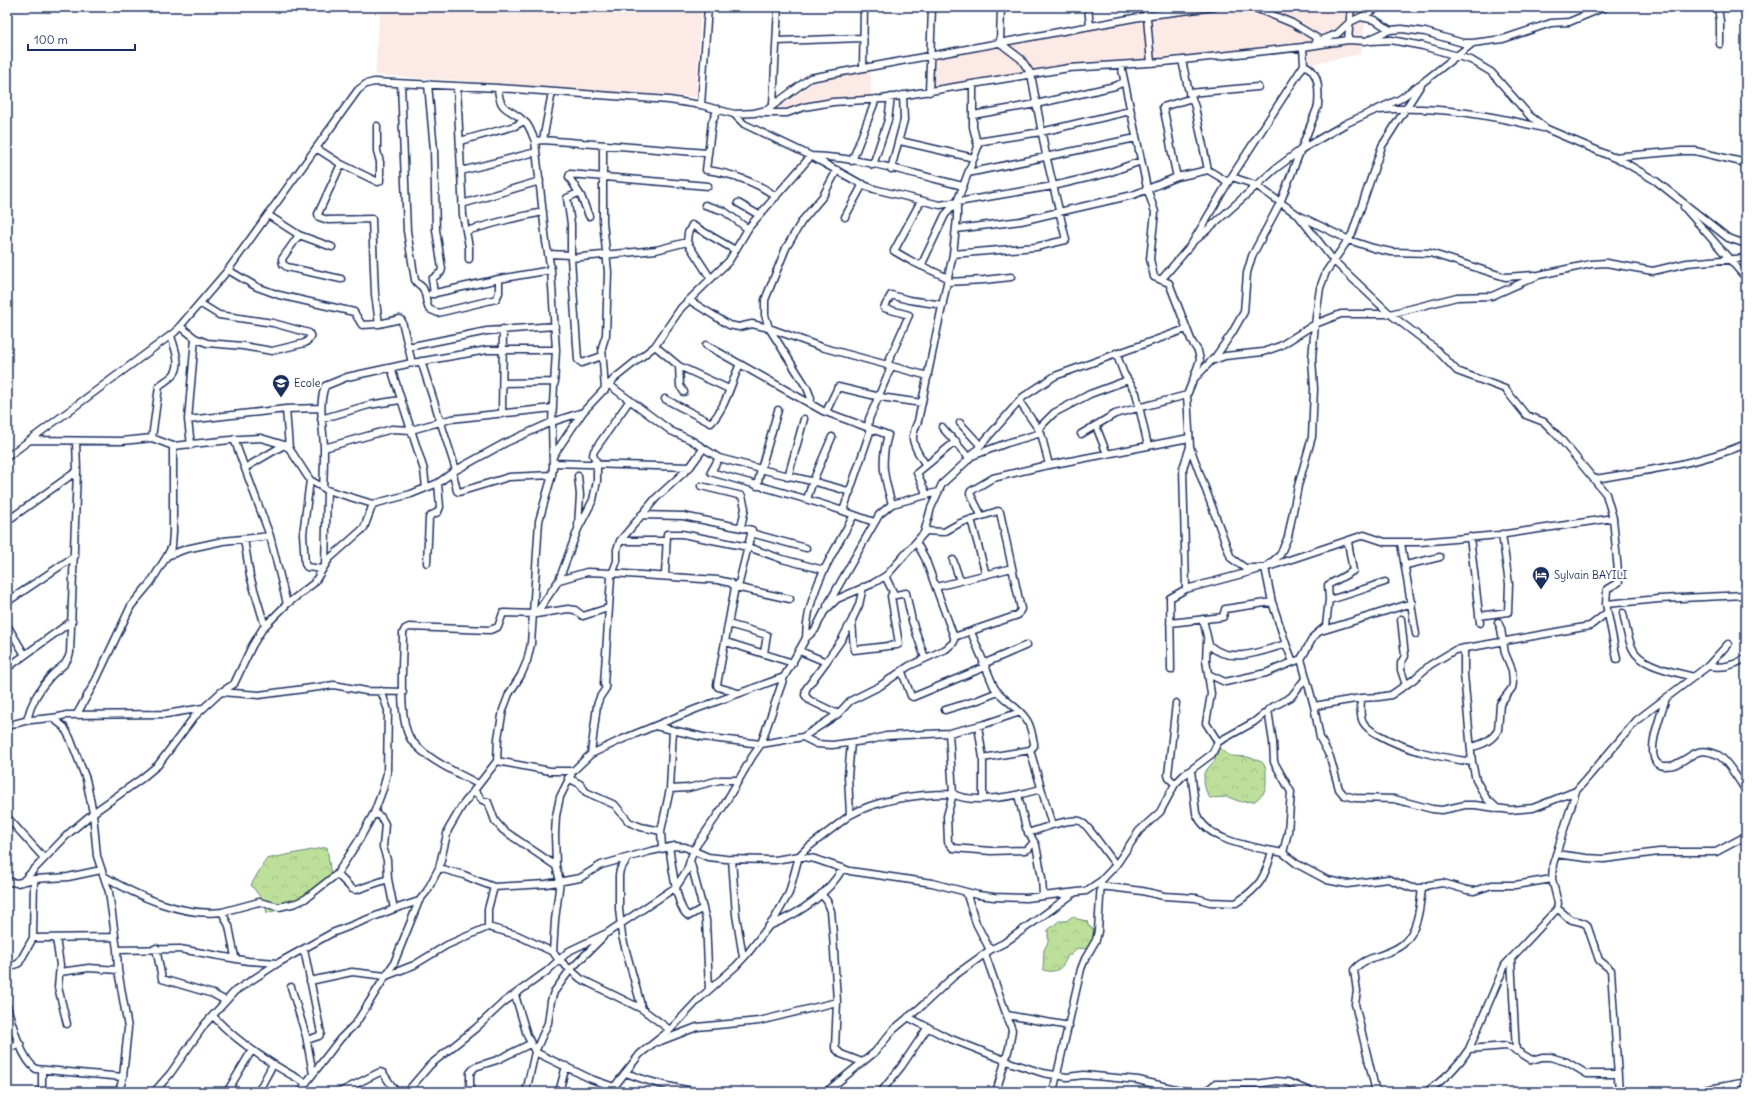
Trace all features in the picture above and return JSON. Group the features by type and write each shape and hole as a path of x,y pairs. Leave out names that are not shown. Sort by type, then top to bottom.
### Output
{"street":[{"path":"701,105 708,7"},
{"path":"773,105 778,7"},
{"path":"863,68 864,7"},
{"path":"929,92 932,7"},
{"path":"1000,43 1001,7"},
{"path":"1088,7 1090,26"},
{"path":"1146,7 1151,63"},
{"path":"754,113 767,110 810,78 1147,16 1215,7"},
{"path":"1253,7 1292,23 1321,41 1330,43"},
{"path":"1348,40 1351,7"},
{"path":"1303,47 1337,34 1350,22 1379,7"},
{"path":"1366,41 1390,30 1425,32 1463,43 1503,39 1551,24 1569,22 1605,7"},
{"path":"1706,7 1731,7"},
{"path":"1718,8 1720,22 1720,44"},
{"path":"1361,17 1375,20 1390,30"},
{"path":"776,41 863,38"},
{"path":"7,457 171,336 201,304 228,270 358,90 366,84 374,82 498,88 669,100 701,105 734,114 787,113 804,107 833,102 876,99 929,92 1069,68 1182,60 1303,47 1348,40 1391,40 1423,46 1471,60 1491,72 1529,115 1547,129"},
{"path":"952,254 1036,247 1066,240 1046,158 1031,74 1021,60 1000,43"},
{"path":"1161,280 1191,245 1275,169 1302,149 1347,123 1400,99 1473,43"},
{"path":"1191,245 1230,180 1304,66 1303,47"},
{"path":"1182,60 1190,95 1195,107 1208,170"},
{"path":"1121,65 1147,188 1155,212 1150,259 1154,277 1169,283 1186,328 1198,351 1200,360 1187,395 1190,447 1183,468 1186,589"},
{"path":"1193,380 1212,361 1232,333 1244,312 1248,273 1252,256 1280,203 1318,106 1319,91 1316,77 1310,68 1304,66"},
{"path":"973,115 1036,104 1115,86 1124,82"},
{"path":"1190,447 1231,558 1245,568 1265,568 1280,555 1288,537 1298,486 1312,437 1314,389 1312,358 1320,288 1326,272 1352,234 1382,146 1422,83"},
{"path":"401,84 407,231 414,280 422,287 426,304 429,309 438,313 496,299 499,293 499,279"},
{"path":"428,84 434,150 436,230 442,269 441,272 432,279 434,294"},
{"path":"926,465 921,458 913,439 948,280 956,229 957,202 978,147 973,127 973,85"},
{"path":"456,86 460,141 462,204 469,247 469,259"},
{"path":"1177,177 1171,156 1170,134 1163,107 1190,95 1258,87"},
{"path":"304,1091 306,1083 340,1039 356,1023 394,963 419,901 427,891 439,868 448,830 462,806 497,761 498,738 503,710 509,694 522,675 531,644 535,614 539,521 552,475 552,422 555,382 556,326 551,270 535,141 524,121 519,116 504,108 499,102 498,88"},
{"path":"543,140 552,92"},
{"path":"891,169 900,141 904,120 903,95"},
{"path":"873,165 888,120 891,97"},
{"path":"852,161 876,99"},
{"path":"1374,111 1406,108 1496,117 1547,129 1612,157 1656,181 1728,238 1746,244"},
{"path":"718,109 712,122 706,170 718,171 761,186 776,197"},
{"path":"976,142 1041,132 1130,111"},
{"path":"734,114 744,124 811,156 863,184 940,205 1053,186 1108,172 1141,161"},
{"path":"460,141 515,126 524,121"},
{"path":"316,148 341,164 378,182 380,181 380,162 377,151 377,126"},
{"path":"968,174 1136,138"},
{"path":"535,141 543,140 707,153"},
{"path":"900,141 974,158"},
{"path":"603,145 603,222 606,255 607,308 606,335 603,343 602,356 606,387"},
{"path":"1612,157 1689,151 1746,163"},
{"path":"461,171 536,152"},
{"path":"553,460 583,412 606,387 655,346 681,308 729,260 748,229 811,156 827,156 873,165 963,186"},
{"path":"341,164 318,214 319,216 328,220 372,219 375,294 379,324"},
{"path":"810,404 811,398 807,388 770,328 765,315 765,300 772,279 786,248 802,222 823,196 837,170"},
{"path":"956,229 1021,221 1133,195 1177,177 1208,170 1230,180 1256,185 1298,215 1348,240 1372,248 1391,252 1430,253 1504,277 1539,275 1591,264 1606,263 1653,271 1687,263 1746,258"},
{"path":"589,216 569,177 570,174 708,186"},
{"path":"462,204 540,181"},
{"path":"845,217 863,184"},
{"path":"578,193 567,198 570,224 578,360 582,363 602,356"},
{"path":"1672,194 1746,278"},
{"path":"921,201 894,250 948,280 984,280 1011,277"},
{"path":"921,266 945,214 957,202"},
{"path":"738,203 760,215"},
{"path":"705,205 724,211 748,229"},
{"path":"466,231 543,212"},
{"path":"268,215 298,235 332,247"},
{"path":"1298,215 1334,261 1390,314 1437,350 1457,370 1505,389 1526,415 1544,422 1606,494 1613,518 1619,582 1607,589 1606,604 1617,659"},
{"path":"711,279 687,242 688,233 692,224 735,250"},
{"path":"298,235 282,260 282,264 287,267 341,279"},
{"path":"548,254 571,256 606,255 656,250 687,242"},
{"path":"228,270 257,287 279,295 354,312 362,325 379,324 400,319 402,321 412,363"},
{"path":"425,295 499,279 551,270"},
{"path":"1212,361 1224,356 1263,352 1280,346 1315,324 1342,314 1390,314 1457,297 1492,296 1539,275"},
{"path":"843,511 870,429 869,419 880,397 889,366 908,315 884,308 891,295 909,300 943,305"},
{"path":"689,300 729,325 739,327 752,324 770,328 821,347 928,376"},
{"path":"180,326 195,338 207,343 243,346 272,351 305,343 311,336 309,332 273,323 219,315 201,304"},
{"path":"408,347 472,333 503,329 556,326"},
{"path":"824,612 837,599 885,576 925,531 942,484 970,457 1019,401 1034,389 1055,376 1186,328"},
{"path":"502,414 503,329"},
{"path":"152,438 158,389 176,370 176,357 171,336"},
{"path":"191,445 188,420 195,338"},
{"path":"706,345 826,412 888,435 883,467 885,482 892,504"},
{"path":"655,346 679,366 729,389"},
{"path":"324,567 325,489 321,408 322,395 325,386 347,377 420,361 487,350 556,350"},
{"path":"1116,353 1124,374 1136,393 1148,446"},
{"path":"420,361 455,471 457,491 459,492 509,477 552,475"},
{"path":"665,399 711,423 720,411 740,364"},
{"path":"679,366 680,386 684,392"},
{"path":"391,368 400,400 424,470 426,488"},
{"path":"970,457 1039,431 1054,413 1090,394 1128,380"},
{"path":"503,383 555,382"},
{"path":"606,387 630,400 671,431 691,440 718,458 788,477 813,481 850,492"},
{"path":"826,412 838,387 856,393 922,403"},
{"path":"1081,434 1115,414 1187,395"},
{"path":"322,419 369,405 400,400"},
{"path":"535,614 559,580 578,529 593,500 597,481 597,463 593,455 594,451 630,400"},
{"path":"1019,401 1039,431 1049,465"},
{"path":"188,420 286,409 321,408"},
{"path":"324,448 392,429 411,430 466,416 502,414 553,408"},
{"path":"286,409 286,447"},
{"path":"757,486 760,469 778,410"},
{"path":"30,440 122,441 152,438 173,446 234,439 261,438 286,447 310,480 325,489 373,504 438,483 455,471 506,442 552,422 583,412"},
{"path":"788,477 804,420"},
{"path":"960,423 980,445"},
{"path":"1096,426 1107,454"},
{"path":"942,427 970,457"},
{"path":"807,499 832,437"},
{"path":"981,515 970,495 971,491 993,478 1049,465 1190,438"},
{"path":"234,439 264,524 270,536 287,604"},
{"path":"27,720 30,705 45,683 68,661 70,653 75,556 77,471 76,441"},
{"path":"927,495 917,473 956,441"},
{"path":"1594,479 1646,471 1719,455 1746,444"},
{"path":"77,714 96,680 131,606 151,582 167,556 173,539 173,446"},
{"path":"245,468 286,447"},
{"path":"591,754 597,705 606,688 604,684 608,608 611,572 617,561 617,549 620,541 641,515 656,498 690,467 703,449"},
{"path":"718,458 712,472 807,499 874,522"},
{"path":"553,460 690,467"},
{"path":"7,521 77,471"},
{"path":"578,476 580,495 578,529"},
{"path":"310,480 303,534 305,564 307,567 324,567"},
{"path":"427,563 429,518 438,512 440,507 438,483"},
{"path":"701,486 742,496 745,508 741,527"},
{"path":"407,1092 430,1065 476,1028 504,1002 546,972 558,959 580,945 607,933 676,887 684,874 694,850 723,808 752,756 762,744 784,677 806,638 815,630 874,522 879,515 892,504 938,492"},
{"path":"22,882 68,834 93,813 158,765 194,717 221,692 234,684 252,646 265,626 287,604 314,583 329,559 364,528 368,522 373,504"},
{"path":"925,531 944,532 981,515 1000,511 1021,612 1018,615 954,637"},
{"path":"641,515 683,516 741,527 750,529 751,532 806,548"},
{"path":"806,638 806,622 812,600 824,570 854,515"},
{"path":"1171,670 1170,598 1186,589 1265,568 1364,536 1385,542 1401,543 1502,534 1613,518"},
{"path":"971,519 986,575"},
{"path":"738,693 718,687 717,685 735,587 739,583 751,532"},
{"path":"665,575 667,534 682,534 748,547 782,559 824,570"},
{"path":"1470,537 1479,619 1508,612 1509,584 1502,534"},
{"path":"167,556 204,544 270,536"},
{"path":"244,539 250,576 265,626"},
{"path":"620,541 666,541"},
{"path":"655,726 704,737 762,744 803,737 838,714 850,701 880,686 909,666 946,649 954,642 954,637 925,558 916,542"},
{"path":"1208,674 1225,682 1266,673 1301,659 1314,636 1326,626 1329,600 1328,585 1353,572 1348,542"},
{"path":"1401,543 1406,565 1416,634"},
{"path":"7,602 75,556"},
{"path":"1406,565 1440,557"},
{"path":"953,560 960,581"},
{"path":"936,587 1012,568"},
{"path":"1265,568 1272,602 1293,662"},
{"path":"559,580 587,572 665,575 718,580 731,583 735,587 790,599"},
{"path":"852,620 854,650 899,644 891,596 894,592 885,576"},
{"path":"1329,600 1355,593 1365,588 1385,582"},
{"path":"838,714 809,700 805,695 806,689 842,640 859,605 863,587"},
{"path":"891,596 906,593 912,621 925,658"},
{"path":"1606,604 1659,599 1746,595"},
{"path":"1170,623 1223,617 1224,609 1272,602"},
{"path":"1319,632 1412,603"},
{"path":"556,866 503,830 495,821 488,802 482,800 476,787 439,763 412,741 406,731 403,692 403,633 407,628 490,630 498,627 503,613 535,614 568,609 575,610 583,616 608,608"},
{"path":"1623,613 1632,648 1637,655 1646,661 1671,671 1694,676"},
{"path":"1314,706 1361,698 1391,695 1406,686 1430,665 1444,656 1464,648 1590,626 1605,614"},
{"path":"1203,619 1209,645 1231,656 1286,644"},
{"path":"1401,619 1405,656 1401,663 1401,670 1406,686"},
{"path":"7,668 72,621"},
{"path":"1471,747 1484,743 1496,734 1498,730 1500,704 1512,688 1512,670 1502,641 1501,629 1498,622"},
{"path":"728,624 767,635 764,653"},
{"path":"7,625 26,655"},
{"path":"971,632 984,666 998,692 1020,712 1028,722 1034,743 1034,746 1030,750 983,758"},
{"path":"1208,638 1206,660 1211,694 1206,723 1218,742"},
{"path":"726,642 793,663"},
{"path":"1426,1092 1452,1073 1469,1049 1501,971 1511,958 1557,909 1558,903 1552,880 1553,864 1576,791 1613,750 1637,720 1708,666 1728,644"},
{"path":"902,672 911,696 913,697 1027,646"},
{"path":"1464,648 1464,674 1472,762 1476,780 1486,798 1498,809"},
{"path":"800,651 826,662"},
{"path":"1708,666 1727,667 1746,658"},
{"path":"1301,659 1314,706 1320,738 1330,757 1339,789 1344,795 1356,798 1394,800 1432,809 1446,809 1474,805 1510,810 1533,808 1576,791"},
{"path":"553,952 560,881 556,866 556,811 568,778 573,771 591,754 623,739 738,693 784,677"},
{"path":"439,868 464,874 478,882 494,887 546,884 580,878 601,865 662,848 685,847 708,857 732,859 775,860 799,856 815,859 842,868 932,883 966,892 994,897 1026,898 1086,891 1101,884 1139,831 1160,812 1176,784 1212,754 1218,742 1254,722 1268,710 1291,697 1306,679"},
{"path":"221,692 259,695 334,685 366,691 403,692"},
{"path":"7,880 11,882 22,882 34,879 103,873 124,887 165,904 202,914 222,912 259,902 279,907 306,899 337,874 374,813 383,789 387,773 388,710 381,691"},
{"path":"945,710 998,692"},
{"path":"1361,698 1361,718 1363,723 1368,728 1389,741 1409,749 1438,757 1472,762"},
{"path":"1666,698 1653,742 1653,758 1656,762 1663,766 1675,765 1694,752 1710,752 1720,756 1746,791"},
{"path":"1176,703 1168,775 1169,778 1176,784"},
{"path":"7,727 27,720 54,719 66,715 166,714 204,708"},
{"path":"1268,710 1273,742 1274,762 1291,792 1288,832 1282,853"},
{"path":"803,737 817,744 824,745 851,743 886,736 949,733 978,726 1020,712"},
{"path":"54,719 64,727 70,738 86,779 93,813 97,856 109,892 117,950 118,970 128,1028 124,1076 119,1092"},
{"path":"978,726 983,758 983,799"},
{"path":"662,848 661,831 670,789 673,730"},
{"path":"949,733 953,794 947,816 948,842 953,848 991,851 1025,850 1028,849 1034,842"},
{"path":"850,815 848,776 851,743"},
{"path":"1030,750 1052,825"},
{"path":"497,761 550,771 573,771"},
{"path":"1191,770 1196,813 1210,830 1233,842 1282,853 1308,870 1335,883 1347,884 1388,879 1412,888 1422,888 1429,885 1443,883 1474,891 1492,885 1515,885 1552,880"},
{"path":"568,778 580,784 586,792 615,805 630,822 641,827 661,831"},
{"path":"670,789 688,788 720,780 739,780"},
{"path":"515,994 530,1044 535,1052 612,1090 640,1054 670,1030 743,957 775,918 789,893 799,856 803,851 850,815 874,804 926,794 953,794 961,797 983,799 1018,795 1041,789"},
{"path":"1018,795 1028,833 1036,845 1040,862 1043,895"},
{"path":"374,813 381,817 385,824 383,847 387,860 388,879 394,909"},
{"path":"7,817 44,858"},
{"path":"1028,833 1074,820 1081,821 1086,824 1102,849 1116,865"},
{"path":"1556,854 1604,859 1659,852 1716,852 1746,836"},
{"path":"669,847 676,887 683,911 687,916 703,908"},
{"path":"1101,884 1164,896 1196,898 1210,902 1236,903 1262,880 1266,874 1272,851"},
{"path":"628,858 620,870 619,875 619,909 622,936 642,1009"},
{"path":"732,859 736,915 743,957"},
{"path":"690,860 707,925 709,990"},
{"path":"768,927 789,918 821,894 834,883 842,868"},
{"path":"337,874 352,889 356,890 388,879"},
{"path":"7,969 19,963 33,938 34,879"},
{"path":"1053,1092 1081,969 1097,935 1101,884"},
{"path":"488,927 488,909 494,887"},
{"path":"1376,1092 1355,1004 1357,992 1354,970 1357,966 1374,957 1395,950 1409,938 1420,907 1422,888"},
{"path":"966,892 976,923 990,950"},
{"path":"826,1092 875,1052 893,1030 954,976 1074,893"},
{"path":"821,894 827,901 831,911 837,1002 835,1048 841,1054 862,1062"},
{"path":"154,1092 170,1074 198,1033 235,992 278,963 332,933 419,901"},
{"path":"1557,909 1562,911 1571,920 1584,922 1587,924 1599,960 1611,970 1620,1092"},
{"path":"222,912 229,926 235,957"},
{"path":"310,981 352,972 386,976 414,965 447,945 488,927 517,935 553,952 558,959 580,979 642,1009 670,1030"},
{"path":"526,1092 535,1052 548,1023 551,1001 554,992 570,970 607,933"},
{"path":"33,938 115,937"},
{"path":"56,938 60,972 58,987 67,1024"},
{"path":"117,950 156,948 186,950 208,955 235,957 248,961 278,963"},
{"path":"156,948 162,979 206,992 226,1001"},
{"path":"304,949 321,1033 319,1036 306,1040"},
{"path":"984,954 1012,1030 1012,1037 1006,1061 996,1092"},
{"path":"1511,958 1516,1051"},
{"path":"60,972 89,968 118,970"},
{"path":"291,987 306,1040 313,1074"},
{"path":"651,1045 697,1027 759,1021 837,1002"},
{"path":"7,1006 21,1045 32,1066 42,1070 124,1076"},
{"path":"1007,1015 1069,1026"},
{"path":"213,1016 229,1033 252,1050 306,1083"},
{"path":"908,1017 946,1037 1006,1061 1057,1076 1067,1077 1084,1075 1138,1080 1188,1092"},
{"path":"881,1092 906,1060 928,1027"},
{"path":"470,1092 470,1073 475,1067 497,1060 530,1044"},
{"path":"7,1047 21,1045"},
{"path":"1469,1049 1506,1046 1532,1060 1545,1056 1562,1060 1587,1074 1618,1074"},
{"path":"227,1092 252,1050"},
{"path":"258,1092 273,1064"},
{"path":"559,1092 566,1066"},
{"path":"42,1070 42,1092"},
{"path":"340,1092 382,1072 396,1092"},
{"path":"626,1073 658,1085 699,1092"},
{"path":"1205,1092 1215,1084 1256,1084 1276,1081 1288,1082 1311,1092"},
{"path":"1694,1092 1746,1082"}],"shaded area":[{"path":"380,7 701,7 696,97 375,75"},
{"path":"1215,7 1367,7 1361,54 1304,65 1303,47 1069,68 929,92 930,56 1150,15"},
{"path":"871,66 871,99 781,113 781,99 810,78"}],"green space":[{"path":"1220,747 1231,756 1248,757 1262,762 1266,768 1266,787 1263,794 1255,801 1241,802 1228,797 1210,798 1208,795 1205,786 1204,773 1215,760 1215,752"},
{"path":"327,847 331,876 299,904 267,913 265,903 251,885 266,859"},
{"path":"1073,916 1077,919 1087,921 1088,925 1095,931 1092,942 1087,949 1078,948 1071,955 1068,955 1062,967 1059,969 1052,971 1043,970 1044,950 1048,942 1048,930 1059,921 1067,920"}],"place":[{"name":"Ecole","path":"281,398"},
{"name":"Sylvain BAYILI","path":"1541,590"}]}
